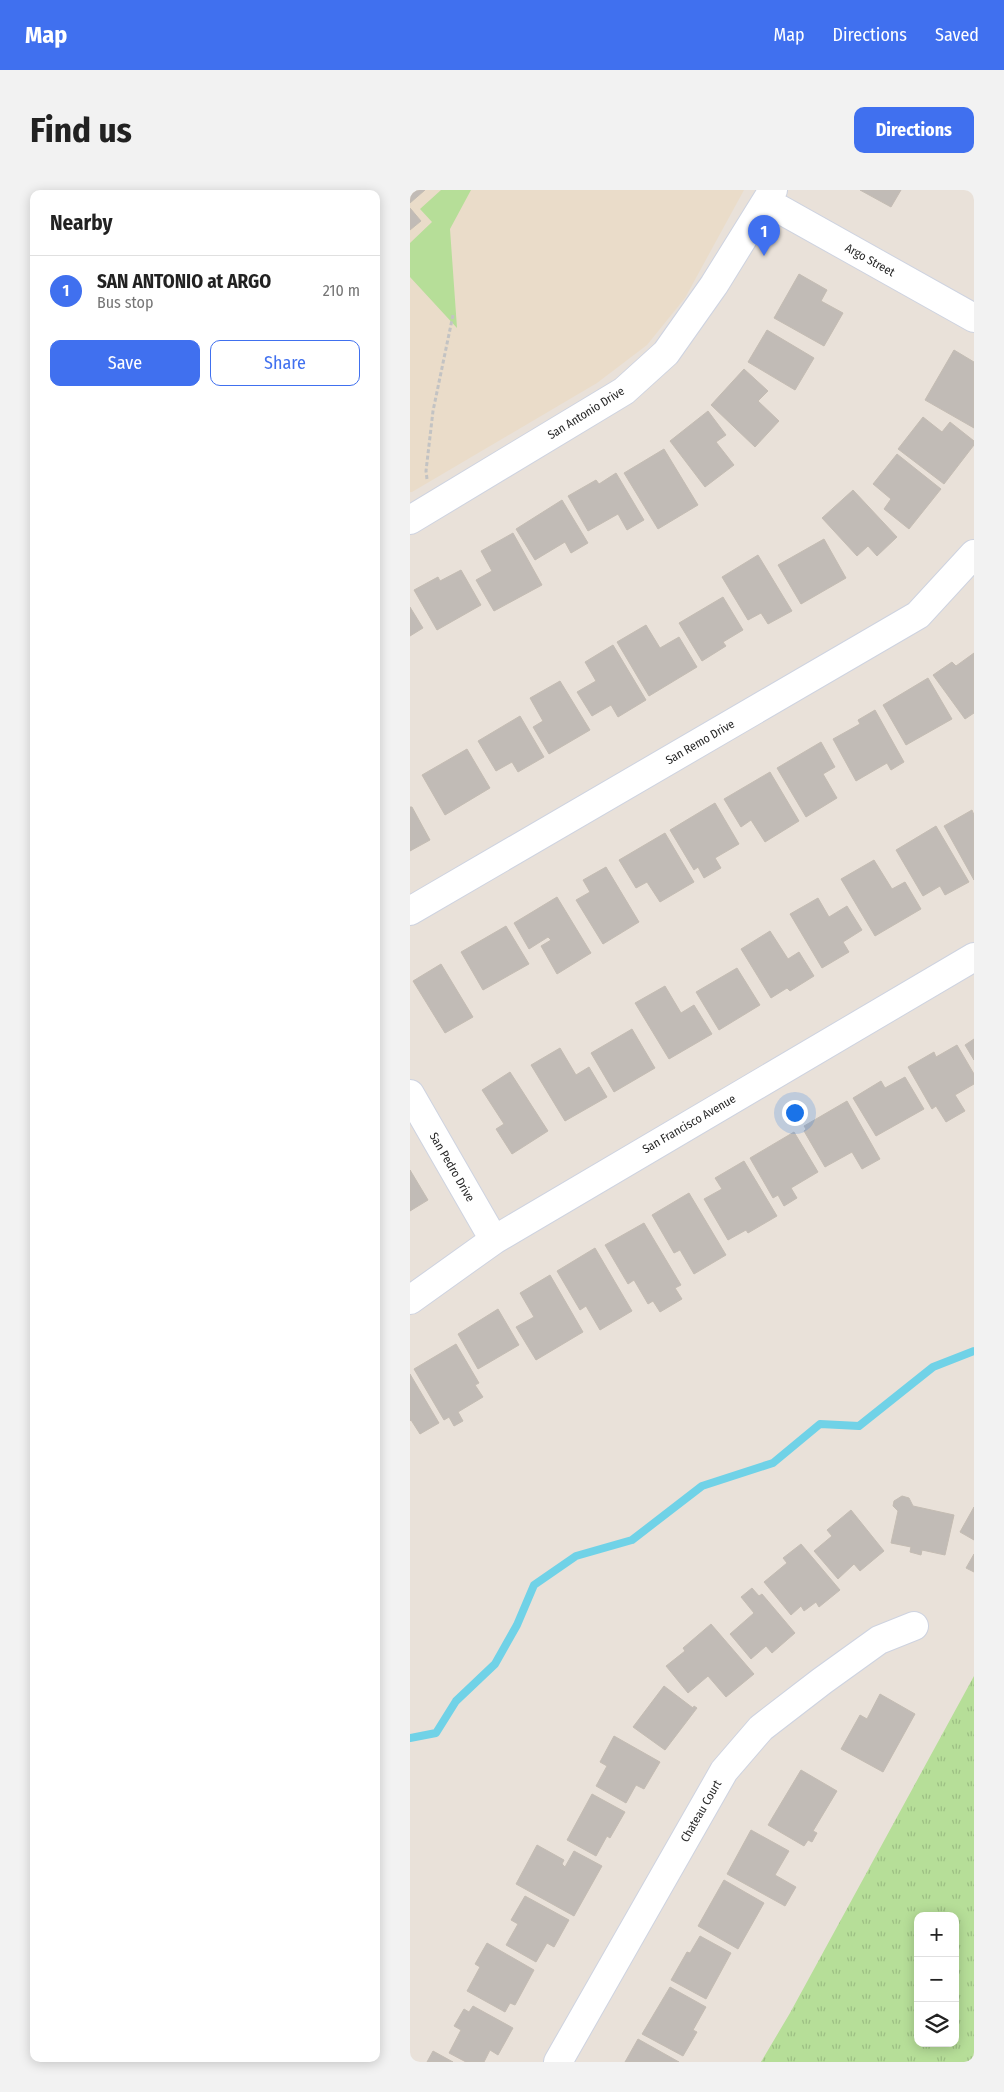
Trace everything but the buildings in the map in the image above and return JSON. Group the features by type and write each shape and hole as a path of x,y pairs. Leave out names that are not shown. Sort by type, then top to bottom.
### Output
{"street":[{"name":"Argo Street","path":"770,196 974,318"},
{"name":"San Antonio Drive","path":"420,514 624,391 666,352 714,285 770,196"},
{"name":"San Remo Drive","path":"410,911 918,615 974,554"},
{"name":"San Francisco Avenue","path":"410,1300 494,1240 974,957"},
{"name":"San Pedro Drive","path":"410,1094 494,1240"},
{"name":"Chateau Court","path":"558,2062 724,1770 761,1728 822,1681 879,1640 914,1626"}],"path":[{"path":"420,514 433,411 453,315"}],"shaded area":[{"path":"410,190 744,190 685,298 647,345 597,383 410,492"}],"green space":[{"path":"441,190 471,190 450,229 457,328 410,277 410,243 432,222 420,209"},
{"path":"974,1676 974,2062 761,2062 790,2013"}],"waterway":[{"path":"410,1738 436,1733 456,1701 495,1664 517,1625 534,1585 576,1556 632,1540 702,1486 773,1463 820,1424 859,1426 933,1367 974,1351"}],"place":[{"name":"SAN ANTONIO at ARGO","path":"764,256"}]}
